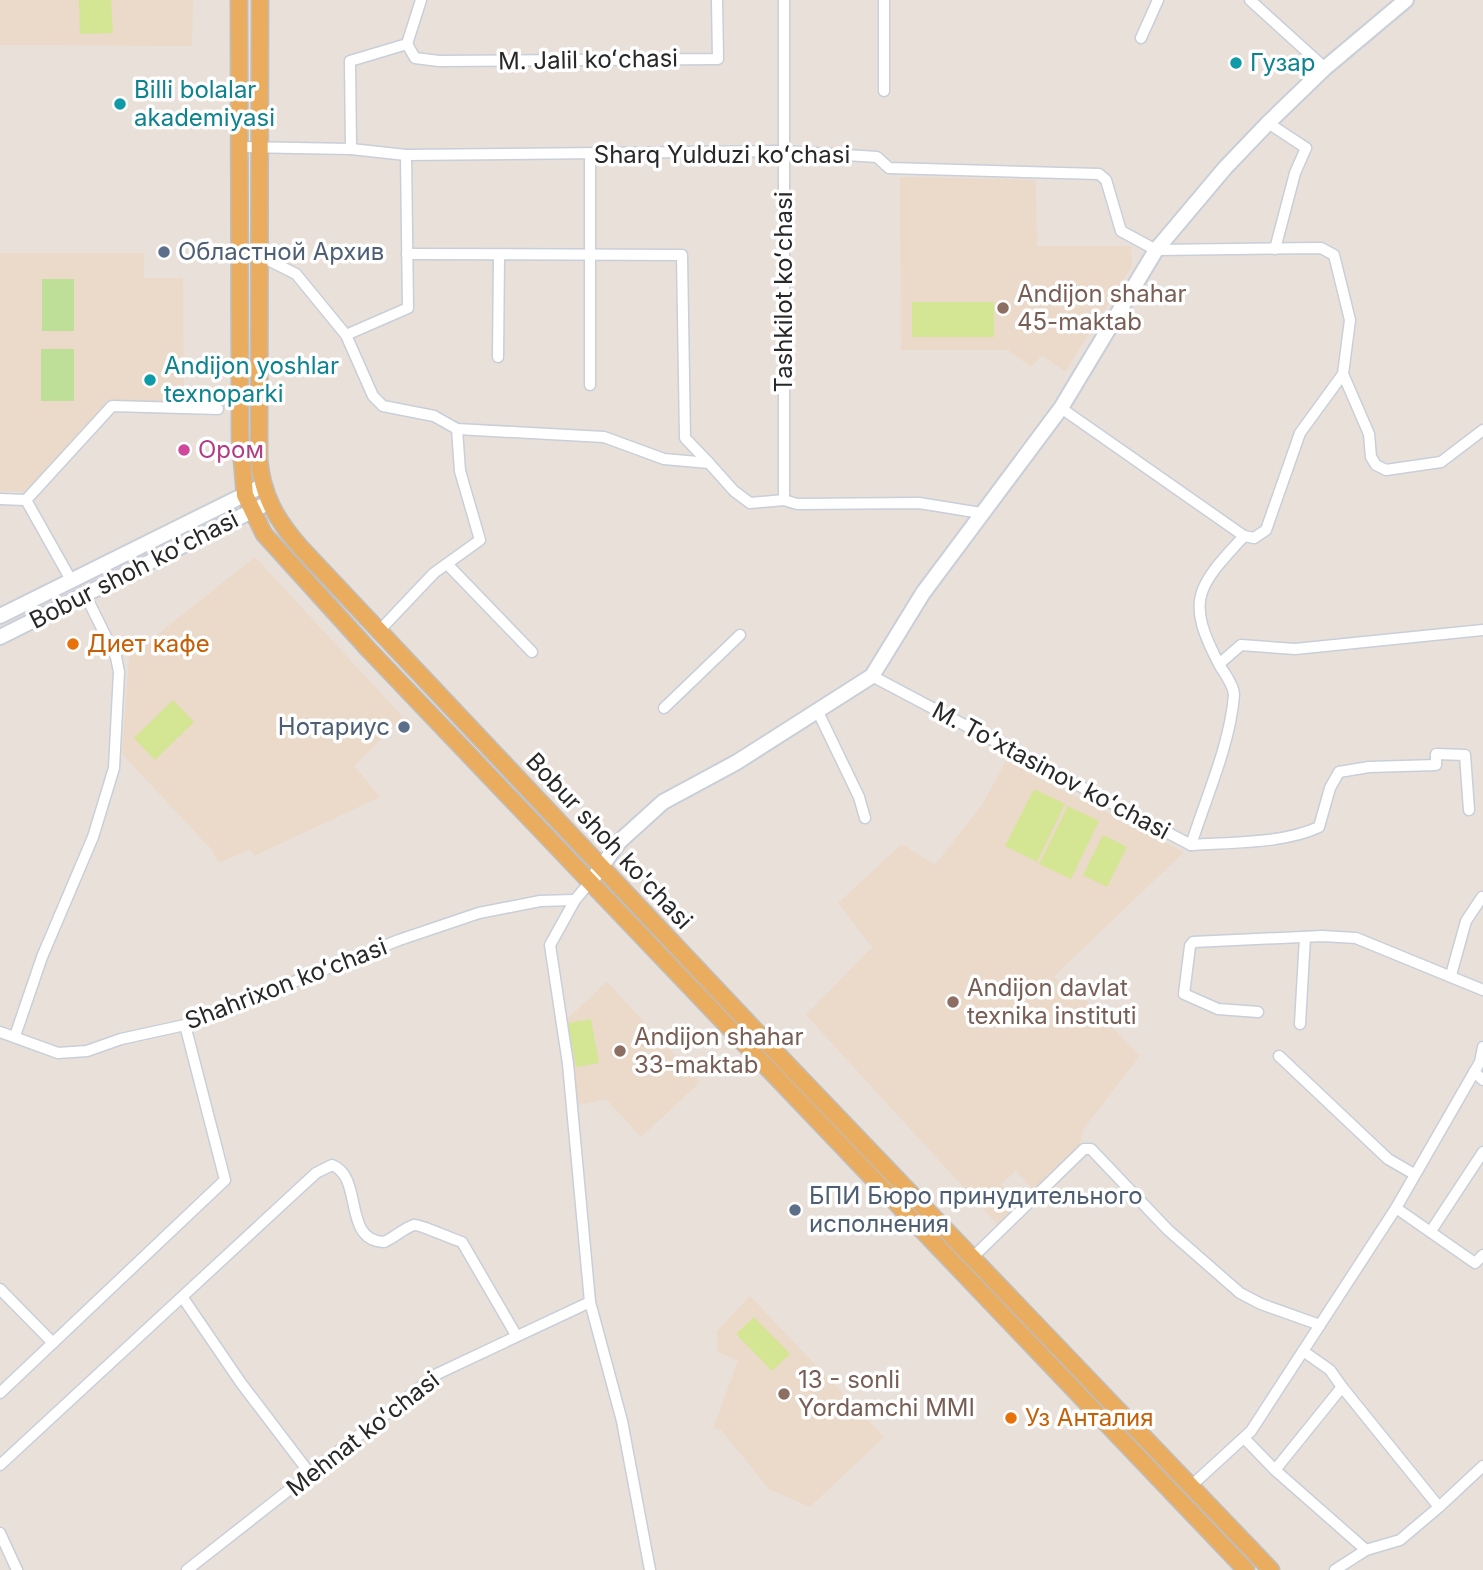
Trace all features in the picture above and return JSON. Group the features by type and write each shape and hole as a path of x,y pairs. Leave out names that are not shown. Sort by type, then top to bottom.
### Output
{"main road":[{"name":"Bobur shoh ko'chasi","path":"239,0 237,147 240,438 246,495 251,511 280,554 1246,1570"},
{"name":"Bobur shoh ko'chasi","path":"260,0 259,448 262,486 268,503 299,546 1271,1570"}],"street":[{"path":"351,149 350,61 407,44 421,0"},
{"name":"M. Jalil koʻchasi","path":"407,44 415,58 439,61 718,59 718,0"},
{"name":"Tashkilot koʻchasi","path":"784,0 784,500"},
{"path":"884,0 884,91"},
{"path":"1141,38 1158,0"},
{"path":"1250,0 1325,68"},
{"path":"650,1570 622,1421 590,1302 568,1064 550,945 575,900 636,823 663,802 737,762 872,676 923,593 1061,408 1156,250 1224,168 1268,123 1400,1"},
{"path":"1268,123 1306,148 1294,173 1275,249"},
{"name":"Sharq Yulduzi koʻchasi","path":"237,147 351,149 406,155 784,151 877,157 889,167 1103,175 1121,231 1156,250"},
{"path":"590,154 590,385"},
{"path":"346,335 408,308 406,155"},
{"name":"M. Toʻxtasinov koʻchasi","path":"872,676 1191,845 1228,728 1234,691 1204,634 1198,599 1213,569 1244,536 1254,538 1266,530 1300,433 1343,374 1350,320 1334,255 1321,248 1156,250"},
{"path":"407,254 682,255 685,438 734,491 750,503 784,500 797,504 919,503 981,513"},
{"path":"258,255 296,274 346,335 377,403 434,416 457,429 604,437 664,459 709,463"},
{"path":"498,357 499,255"},
{"path":"1343,374 1369,433 1371,457 1376,465 1386,470 1441,462 1483,429"},
{"path":"0,499 26,500 112,406 218,409"},
{"path":"1061,408 1244,536"},
{"path":"379,631 434,573 480,540 460,471 457,429"},
{"name":"Bobur shoh koʻchasi","path":"0,616 262,486"},
{"path":"26,500 71,580"},
{"name":"Bobur shoh koʻchasi","path":"0,637 268,503"},
{"path":"210,512 220,526"},
{"path":"448,565 532,652"},
{"path":"15,1036 42,957 93,837 114,768 119,672 116,657 85,594"},
{"path":"1219,664 1244,644 1295,649 1483,630"},
{"path":"664,708 740,635"},
{"path":"818,712 859,797 865,818"},
{"path":"1191,845 1260,840 1310,831 1319,827 1330,788 1339,772 1369,767 1436,765 1436,754 1465,755 1469,810"},
{"path":"1451,975 1466,921 1482,897"},
{"name":"Shahrixon koʻchasi","path":"0,1032 58,1053 72,1054 121,1039 186,1025 399,940 479,913 540,901 575,900"},
{"path":"1300,1024 1305,937"},
{"path":"1258,1012 1218,1009 1184,994 1190,946 1201,942 1305,937 1356,938 1483,990"},
{"path":"0,1392 225,1180 186,1025"},
{"path":"1191,1486 1244,1438 1303,1351 1396,1208 1480,1062 1483,1047"},
{"path":"1279,1056 1388,1159 1414,1174"},
{"path":"1474,1072 1483,1080"},
{"path":"973,1257 1084,1149 1091,1149 1168,1230 1240,1293 1261,1304 1320,1325"},
{"path":"1431,1231 1483,1152"},
{"path":"0,1465 316,1173 332,1165 340,1169 345,1178 360,1228 370,1239 384,1242 412,1226 420,1225 442,1237 462,1242 516,1335"},
{"path":"1396,1208 1480,1262"},
{"path":"0,1289 53,1343"},
{"path":"183,1298 241,1383 311,1475"},
{"name":"Mehnat koʻchasi","path":"187,1570 437,1374 590,1302"},
{"path":"1303,1351 1330,1370 1439,1507"},
{"path":"1275,1470 1342,1387"},
{"path":"1244,1438 1275,1470 1366,1550"},
{"path":"1335,1570 1366,1550 1400,1540 1483,1466"},
{"path":"0,1533 17,1570"}],"shaded area":[{"path":"0,0 193,0 192,46 0,45"},
{"name":"Andijon shahar 45-maktab","path":"900,177 1036,180 1037,246 1131,246 1132,266 1065,372 1042,355 1031,367 1008,350 901,350"},
{"path":"0,253 144,253 144,278 183,278 184,406 109,406 31,492 0,491"},
{"path":"255,557 403,717 354,766 380,797 254,856 250,849 219,863 211,849 122,754 129,657"},
{"name":"Andijon davlat texnika instituti","path":"1006,761 1184,852 1054,976 1065,990 1071,985 1140,1056 1084,1128 1079,1147 1035,1191 1016,1171 1001,1184 1021,1204 999,1226 806,1015 872,947 838,903 902,844 935,865 981,806"},
{"name":"Andijon shahar 33-maktab","path":"607,982 700,1082 641,1137 606,1099 578,1105 565,1021"},
{"name":"13 - sonli Yordamchi MMI","path":"750,1296 884,1437 810,1507 769,1489 721,1430 713,1428 738,1361 718,1352 717,1331"}],"green space":[{"path":"79,0 111,0 113,33 80,34"},
{"path":"42,279 74,279 74,331 42,331"},
{"path":"912,302 994,302 994,337 912,337"},
{"path":"41,349 74,349 74,401 41,401"},
{"path":"173,700 194,722 155,760 134,738"},
{"path":"1034,789 1065,804 1037,862 1005,846"},
{"path":"1068,806 1099,821 1071,879 1039,864"},
{"path":"1103,835 1127,847 1107,887 1083,875"},
{"path":"591,1019 599,1063 576,1067 568,1023"},
{"path":"754,1317 790,1354 772,1371 736,1334"}],"place":[{"name":"Гузар","path":"1236,63"},
{"name":"Billi bolalar akademiyasi","path":"120,104"},
{"name":"Областной Архив","path":"164,252"},
{"name":"Andijon shahar 45-maktab","path":"1003,308"},
{"name":"Andijon yoshlar texnoparki","path":"150,380"},
{"name":"Ором","path":"184,450"},
{"name":"Диет кафе","path":"73,644"},
{"name":"Нотариус","path":"404,727"},
{"name":"Andijon davlat texnika instituti","path":"953,1002"},
{"name":"Andijon shahar 33-maktab","path":"620,1051"},
{"name":"БПИ Бюро принудительного исполнения","path":"795,1210"},
{"name":"13 - sonli Yordamchi MMI","path":"784,1394"},
{"name":"Уз Анталия","path":"1011,1418"}]}
